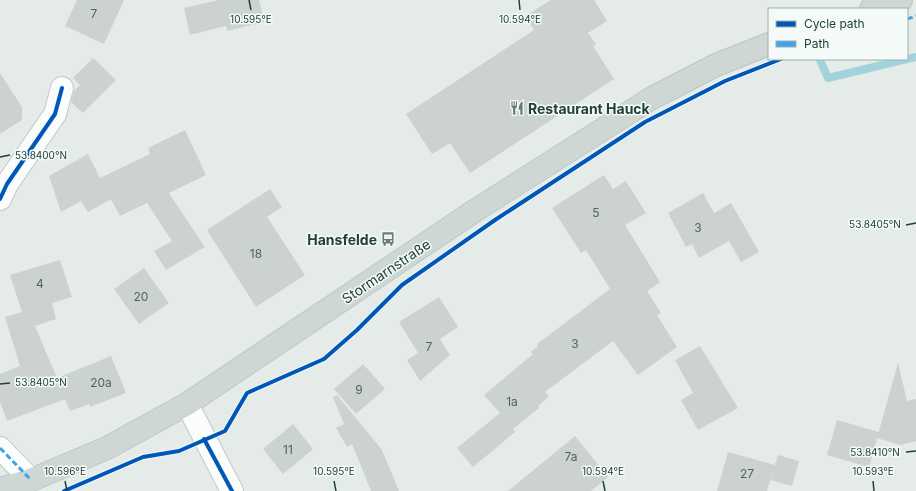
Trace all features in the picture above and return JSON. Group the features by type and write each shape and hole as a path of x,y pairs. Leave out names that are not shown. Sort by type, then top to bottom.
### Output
{"main road":[{"path":"874,8 901,0"},
{"name":"Stormarnstraße","path":"0,489 31,480 107,448 187,404 476,210 652,98 716,65 768,44"}],"street":[{"path":"0,199 7,184 55,114 62,88"},
{"path":"187,404 232,491"},
{"path":"0,448 31,480"}],"building":[{"path":"77,0 124,0 104,44 65,26"},
{"path":"219,0 259,0 264,22 227,31 226,26 190,35 184,8"},
{"path":"551,0 594,0 607,21 588,33 596,44 593,46 614,79 470,173 450,143 432,154 406,114 534,30 525,16"},
{"path":"93,58 116,80 83,113 71,102 74,91 80,85 73,78"},
{"path":"0,73 22,107 22,120 0,134"},
{"path":"185,130 206,175 169,193 205,247 166,270 154,251 172,241 147,203 120,216 111,199 88,212 81,201 61,212 49,176 88,154 100,178 150,154 148,148"},
{"path":"604,175 613,189 626,181 646,213 625,225 660,282 647,291 661,313 657,315 677,347 638,375 613,341 545,392 549,396 538,406 539,408 513,429 515,432 473,467 457,448 500,413 484,395 533,354 531,352 538,346 537,344 610,289 586,250 581,253 552,208"},
{"path":"270,189 282,207 267,217 305,275 256,307 207,230"},
{"path":"703,193 714,213 731,203 759,252 741,262 729,241 699,258 692,244 686,247 668,213"},
{"path":"60,260 72,297 52,303 56,319 35,326 57,378 111,356 126,393 90,407 89,404 70,411 65,399 7,421 0,402 0,374 20,366 5,317 22,312 10,275"},
{"path":"144,268 169,303 139,324 114,289"},
{"path":"439,297 458,327 440,339 450,355 420,381 407,360 418,353 399,322"},
{"path":"700,346 738,408 698,430 681,400 693,393 675,360"},
{"path":"898,363 907,401 916,399 916,441 900,445 877,438"},
{"path":"363,364 385,389 356,414 334,389"},
{"path":"337,395 382,450 399,491 371,491 352,444 347,447 336,428 344,424 333,397"},
{"path":"837,420 879,432 869,467 827,455"},
{"path":"293,424 313,449 283,474 263,449"},
{"path":"575,436 608,477 591,491 508,491"},
{"path":"728,452 775,465 778,455 799,461 792,486 771,480 774,468 767,491 717,491"}],"waterway":[{"path":"908,59 916,57"},
{"path":"820,60 828,78 903,60"}],"marked path":[{"path":"908,19 916,16"},
{"path":"0,448 31,480"}],"cycle path":[{"path":"64,491 143,457 179,451 225,431 247,393 324,359 357,330 402,285 495,220 645,122 725,81 778,60"},
{"path":"0,199 7,184 55,114 62,88"},
{"path":"204,439 232,491"}],"place":[{"name":"Restaurant Hauck","path":"517,108"},
{"name":"Hansfelde","path":"388,239"}]}
